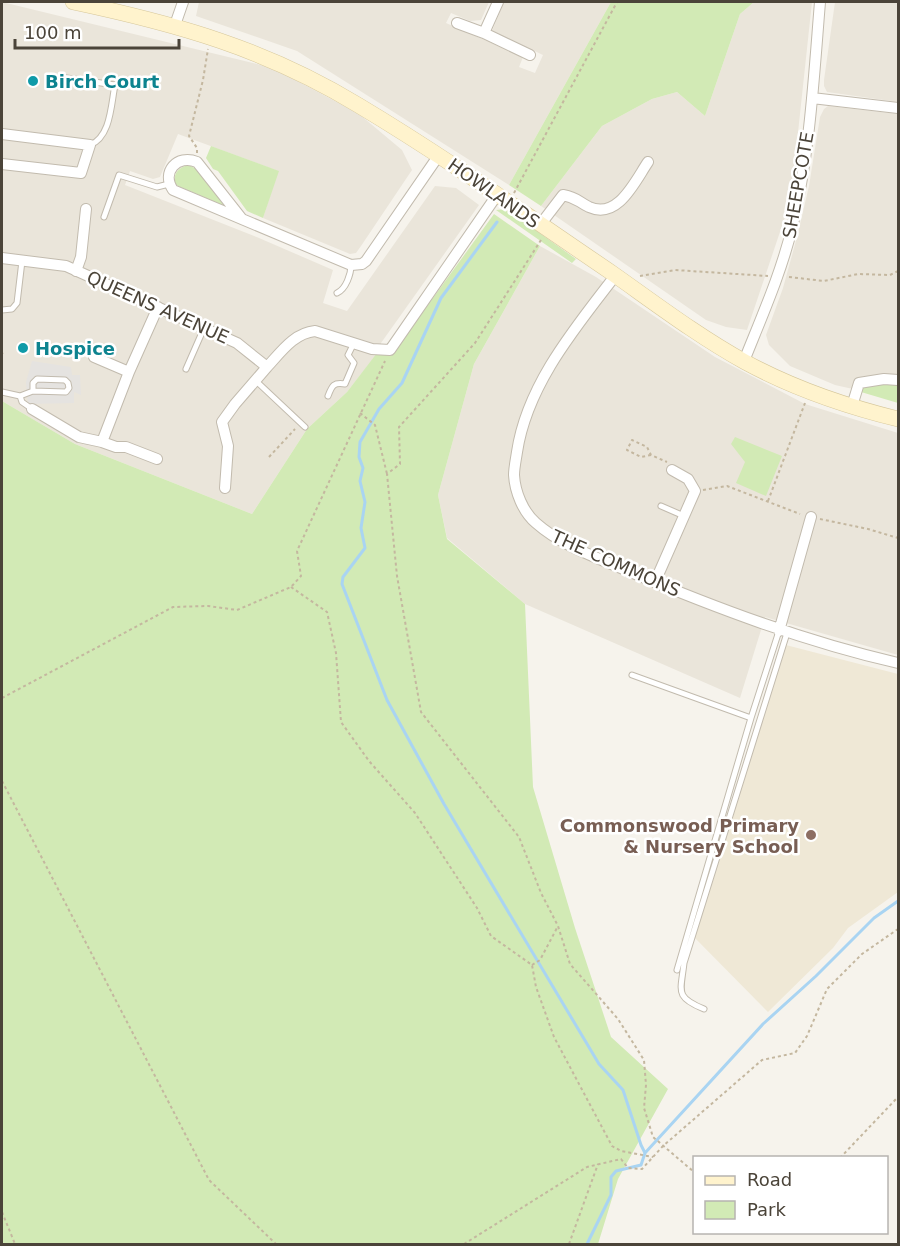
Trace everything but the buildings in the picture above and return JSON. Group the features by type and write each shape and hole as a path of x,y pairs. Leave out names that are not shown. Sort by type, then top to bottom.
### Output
{"street":[{"name":"HOWLANDS","path":"73,2 175,25 212,36 282,64 357,104 439,155 685,325 744,361 809,391 898,419"},
{"path":"175,25 183,2"},
{"path":"484,33 498,2"},
{"name":"SHEEPCOTE","path":"744,361 786,249 801,188 820,2"},
{"path":"457,23 530,55"},
{"path":"812,98 898,108"},
{"path":"2,134 90,145 81,173 2,164"},
{"path":"242,219 197,162 182,159 176,163 171,170 169,184 173,190 351,265 362,264 366,261 439,155"},
{"path":"544,227 563,195 576,197 590,207 603,210 620,203 648,162"},
{"path":"225,488 228,446 222,422 267,367 297,336 306,332 315,331 372,349 390,350 503,199"},
{"path":"76,271 81,256 86,208"},
{"name":"QUEENS AVENUE","path":"2,258 66,266 237,343 267,367"},
{"name":"THE COMMONS","path":"618,278 569,339 536,390 519,441 514,474 519,501 533,522 558,541 783,632 898,663"},
{"path":"102,441 158,307"},
{"path":"94,357 129,372"},
{"path":"852,406 859,383 884,379 898,380"},
{"path":"32,410 79,437 102,441 116,447 126,447 157,459"},
{"path":"655,582 695,491 688,479 672,470"},
{"path":"783,632 811,518"}],"lane":[{"path":"60,77 116,85 106,128 96,142 90,145"},
{"path":"104,217 119,175 157,187 169,184"},
{"path":"2,310 12,309 17,303 21,261"},
{"path":"337,293 341,291 351,272 351,265"},
{"path":"186,369 204,328"},
{"path":"328,396 333,384 336,382 345,384 348,379 354,363 348,355 354,344"},
{"path":"2,392 20,396 33,391 66,392 69,388 65,380 37,380 33,383 33,391"},
{"path":"255,380 303,424"},
{"path":"20,396 22,402 32,410"},
{"path":"661,506 684,516"},
{"path":"677,970 751,718 783,632"},
{"path":"704,1009 687,1002 681,992 684,963 783,632"},
{"path":"632,675 751,718"}],"path":[{"path":"503,199 618,2"},
{"path":"197,162 197,148 189,136 212,36"},
{"path":"387,474 400,464 399,427 475,343 544,227"},
{"path":"618,278 675,270 824,280 858,274 890,275 898,271"},
{"path":"2,698 173,607 208,606 237,610 291,587 301,576 297,551 390,350"},
{"path":"768,501 809,391"},
{"path":"360,413 375,425 387,474 397,576 421,712 519,837 541,893 558,927 570,964 618,1019 644,1060 646,1085 644,1108 653,1137 693,1171"},
{"path":"269,457 303,424"},
{"path":"651,455 647,447 632,440 627,450 641,457 651,455 667,462 672,470"},
{"path":"695,491 727,486 811,518 868,529 898,538"},
{"path":"291,587 327,612 336,653 341,722 369,761 415,813 477,908 491,936 533,964 536,987 554,1036 612,1146 621,1151 653,1157"},
{"path":"2,781 209,1180 276,1245"},
{"path":"533,964 540,960 558,927"},
{"path":"464,1245 586,1167 621,1159 628,1168 642,1169 663,1146 762,1060 795,1053 807,1036 827,989 862,954 898,929"},
{"path":"842,1156 898,1097"},
{"path":"569,1245 598,1164"},
{"path":"2,1212 15,1245"}],"shaded area":[{"path":"2,2 273,68 359,114 402,150 412,170 356,253 350,254 263,218 278,171 178,134 160,177 153,179 130,171 125,185 333,270 323,303 347,311 435,186 456,188 479,205 381,343 377,354 347,392 307,429 252,514 75,444 2,401"},
{"path":"199,2 489,2 481,20 470,21 451,13 446,23 523,57 519,67 535,73 543,55 492,31 504,2 611,2 509,185 297,51 196,16"},
{"path":"754,2 812,2 793,179 786,214 747,330 726,327 706,320 541,206 602,126 652,99 677,92 705,116 740,14"},
{"path":"835,2 898,2 898,102 827,92 824,80"},
{"path":"828,106 898,114 898,376 856,378 853,389 835,385 790,366 769,345 766,335 783,288 797,237 809,186 820,117"},
{"path":"540,246 596,277 715,357 805,404 898,433 898,655 765,617 740,698 525,604 447,538 438,495 474,364"},
{"path":"32,361 71,367 72,375 80,375 81,395 74,392 74,403 28,404 26,382"},
{"name":"Commonswood Primary & Nursery School","path":"782,644 898,674 898,892 848,928 833,948 768,1012 692,935"}],"green space":[{"path":"611,2 754,2 740,14 705,116 677,92 652,99 602,126 541,206 509,185"},
{"path":"211,146 279,171 263,218 247,211 218,171 213,169 206,158"},
{"path":"189,165 198,170 225,206 175,183 178,171"},
{"path":"506,209 576,259 572,263 496,210"},
{"path":"494,214 540,246 474,364 438,495 447,539 525,604 533,787 575,928 611,1037 668,1089 618,1179 598,1244 2,1244 2,401 75,444 252,514 307,429 347,392 377,353 393,353"},
{"path":"898,384 898,403 861,392 864,385"},
{"path":"735,437 782,456 766,496 736,483 745,462 731,444"}],"waterway":[{"path":"497,222 441,298 402,383 379,409 360,442 359,457 363,468 360,481 365,502 361,528 365,548 343,577 342,584 387,700 444,804 599,1064 623,1090 645,1153"},
{"path":"587,1244 611,1195 611,1177 616,1171 641,1165 645,1153 763,1024 816,976 874,918 898,901"}],"place":[{"name":"Birch Court","path":"33,81"},
{"name":"Hospice","path":"23,348"},
{"name":"Commonswood Primary & Nursery School","path":"811,835"}]}
